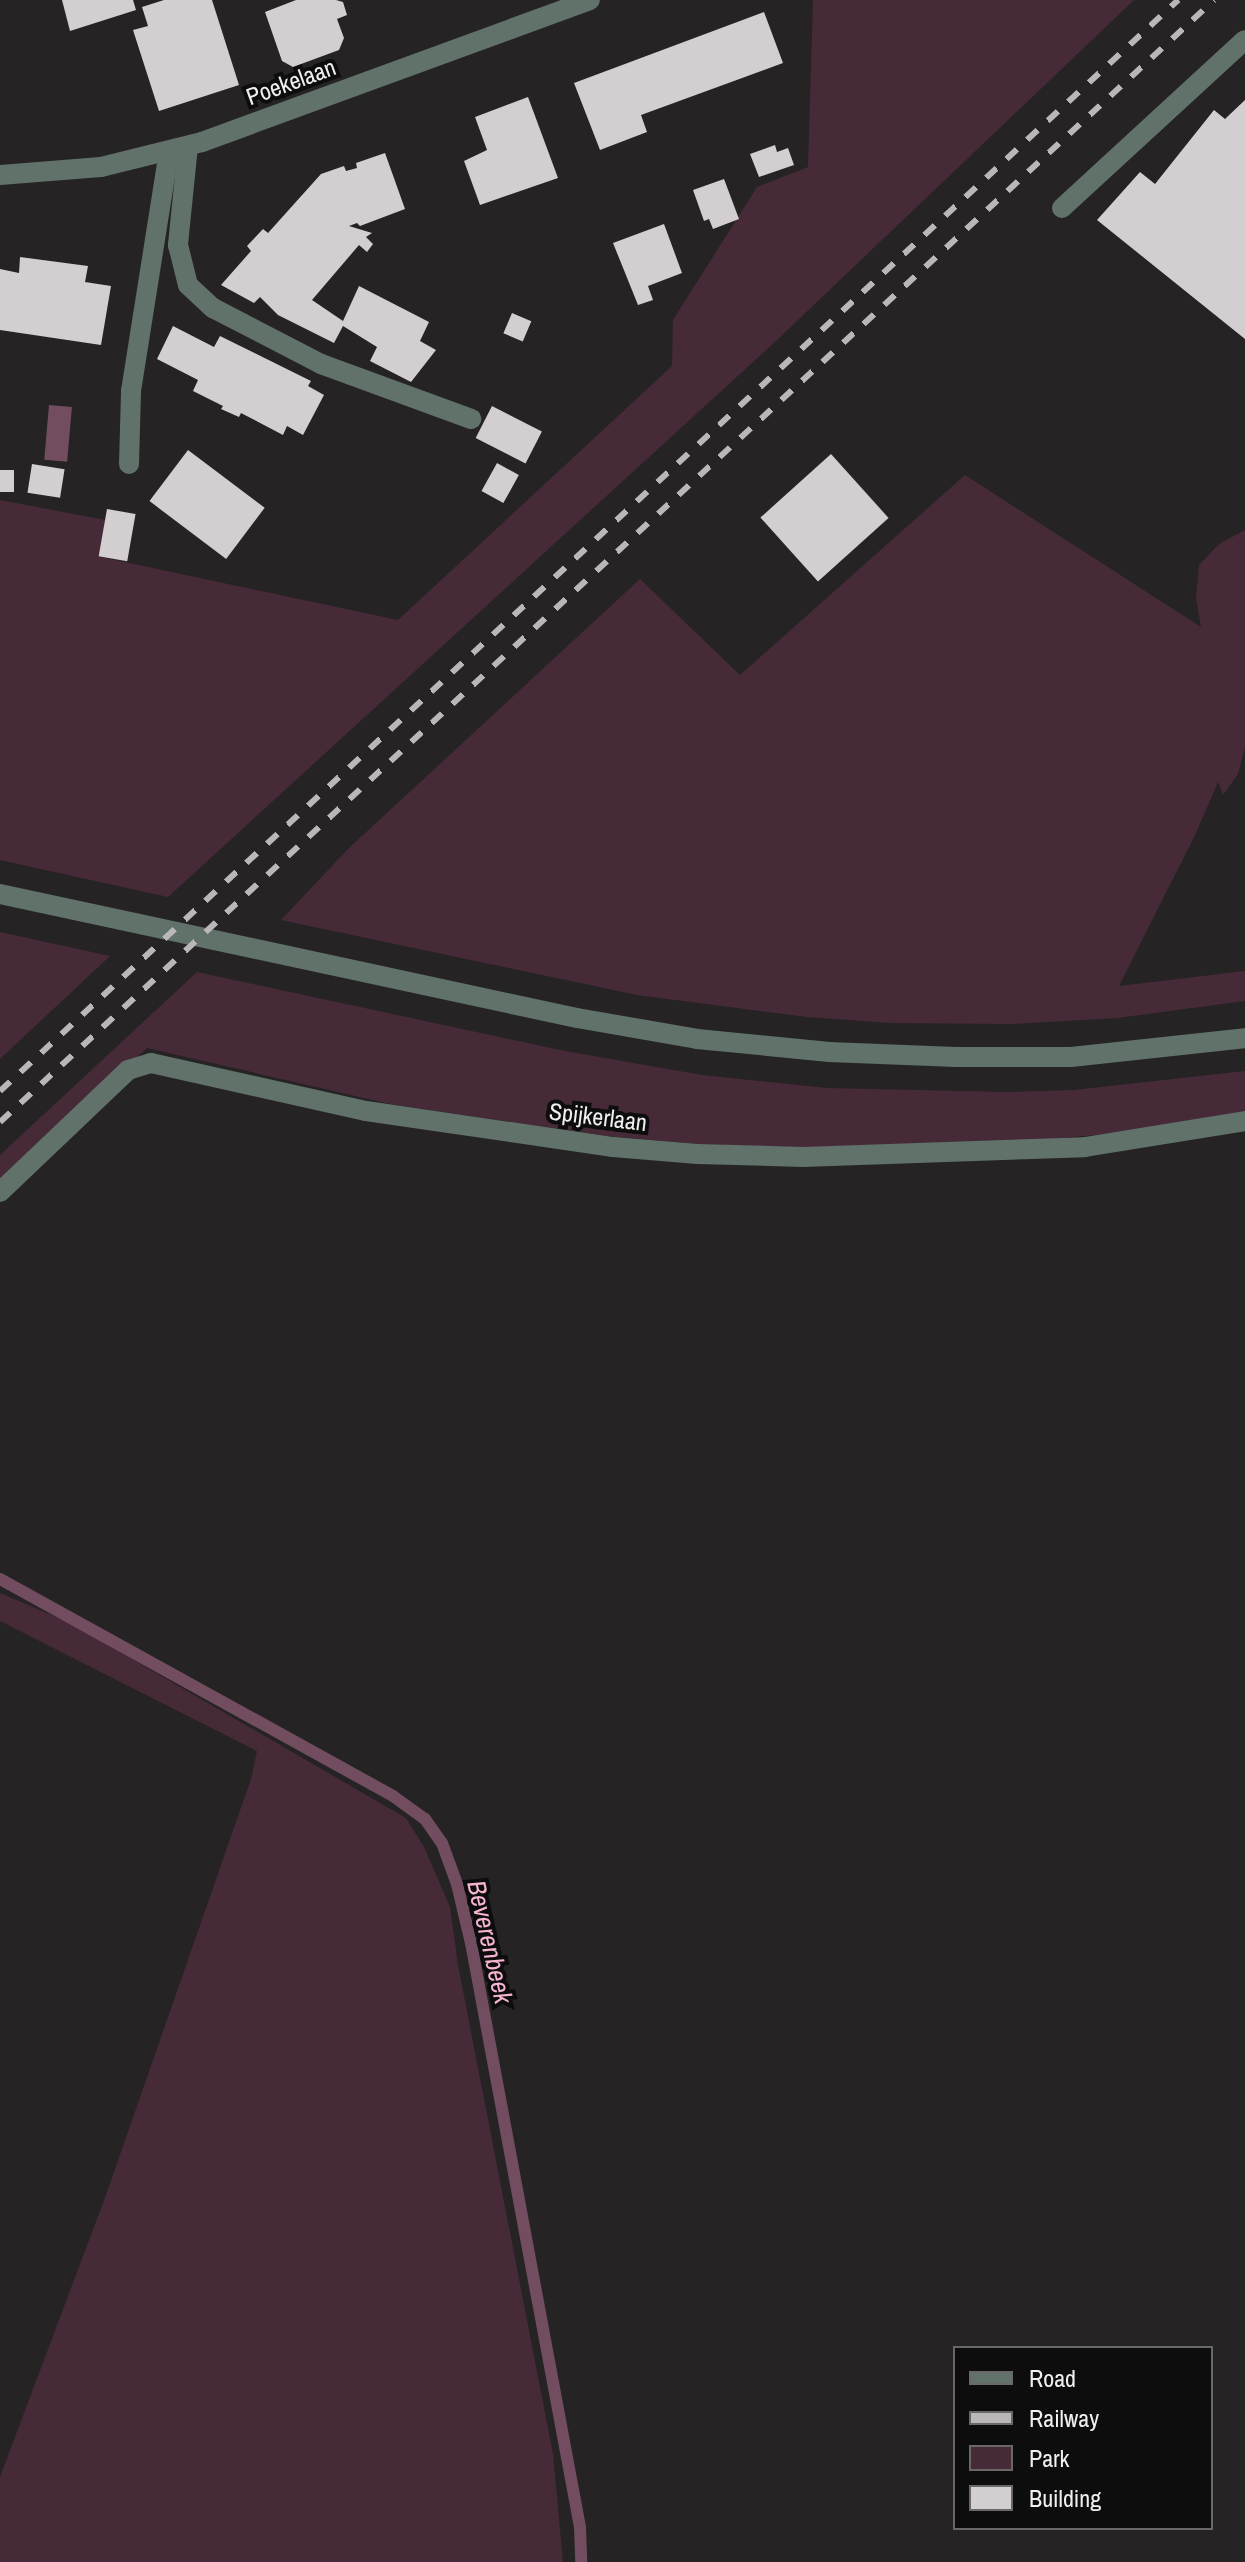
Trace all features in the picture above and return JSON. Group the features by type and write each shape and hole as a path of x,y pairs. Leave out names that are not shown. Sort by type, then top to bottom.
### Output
{"street":[{"name":"Poekelaan","path":"0,175 101,167 179,149 590,0"},
{"path":"1062,208 1245,40"},
{"path":"179,149 178,245 188,285 213,308 321,364 471,419"},
{"path":"129,464 131,391 179,149"},
{"path":"0,894 577,1018 697,1039 829,1052 1071,1057 1245,1038"},
{"name":"Spijkerlaan","path":"0,1192 128,1070 151,1063 366,1111 613,1147 698,1154 803,1157 1085,1147 1245,1121"}],"green space":[{"path":"813,0 1134,0 777,340 168,897 0,860 0,500 105,520 101,557 398,620 672,366 673,320 757,187 808,167"},
{"path":"965,475 1201,627 1196,598 1199,565 1219,544 1245,530 1245,747 1238,774 1223,795 1218,782 1196,833 1119,986 1245,971 1245,1001 1117,1018 1013,1024 891,1023 807,1017 637,995 281,920 349,848 640,579 740,675"},
{"path":"0,932 110,956 0,1059"},
{"path":"197,972 565,1051 702,1075 827,1088 1006,1092 1074,1090 1245,1071 1245,1111 1117,1133 1027,1141 819,1148 699,1144 607,1136 390,1104 147,1048 0,1182 0,1155"},
{"path":"0,1593 68,1622 406,1818 424,1847 450,1907 458,1965 553,2454 563,2562 0,2562 0,2477 106,2195 251,1779 257,1751 0,1621"}],"shaded area":[{"path":"49,405 72,407 67,462 44,460"}],"building":[{"path":"62,0 133,0 136,10 70,31"},
{"path":"164,0 212,0 239,85 159,111 133,30 148,26 142,7"},
{"path":"296,0 343,2 347,15 337,19 344,38 339,50 293,67 282,61 265,12"},
{"path":"764,12 783,63 641,115 647,132 600,150 574,83"},
{"path":"528,97 558,178 480,205 464,161 487,150 475,117"},
{"path":"1245,100 1245,339 1097,220 1140,172 1155,184 1214,110 1225,119"},
{"path":"775,145 777,152 788,148 794,165 759,177 750,154"},
{"path":"385,153 405,209 360,226 357,223 349,226 372,233 366,237 373,244 367,252 359,245 312,300 343,321 359,286 429,322 420,341 436,350 411,382 370,361 377,347 343,326 334,343 278,315 260,297 254,303 221,285 251,251 247,246 263,229 268,233 321,174 344,166 346,171 357,168 356,163"},
{"path":"724,179 739,219 713,229 709,219 704,221 693,190"},
{"path":"664,224 682,273 648,286 653,300 638,305 613,243"},
{"path":"20,257 88,266 85,282 111,286 101,345 0,330 0,269 19,273"},
{"path":"512,313 531,321 523,341 503,333"},
{"path":"173,326 214,347 220,336 311,381 308,386 324,395 303,435 287,426 283,435 241,413 239,417 221,409 223,406 193,391 198,380 157,359"},
{"path":"492,406 542,431 526,463 476,438"},
{"path":"188,450 265,508 226,559 149,501"},
{"path":"831,454 889,518 818,581 760,518"},
{"path":"497,463 519,475 503,503 481,491"},
{"path":"32,464 65,469 60,498 27,493"},
{"path":"0,470 14,470 14,492 0,492"},
{"path":"107,509 136,514 127,561 99,556"}],"waterway":[{"name":"Beverenbeek","path":"0,1579 393,1796 425,1819 442,1843 457,1884 471,1943 580,2527 581,2562"}],"railway":[{"path":"0,1091 1178,0"},
{"path":"0,1122 1214,0"}]}
